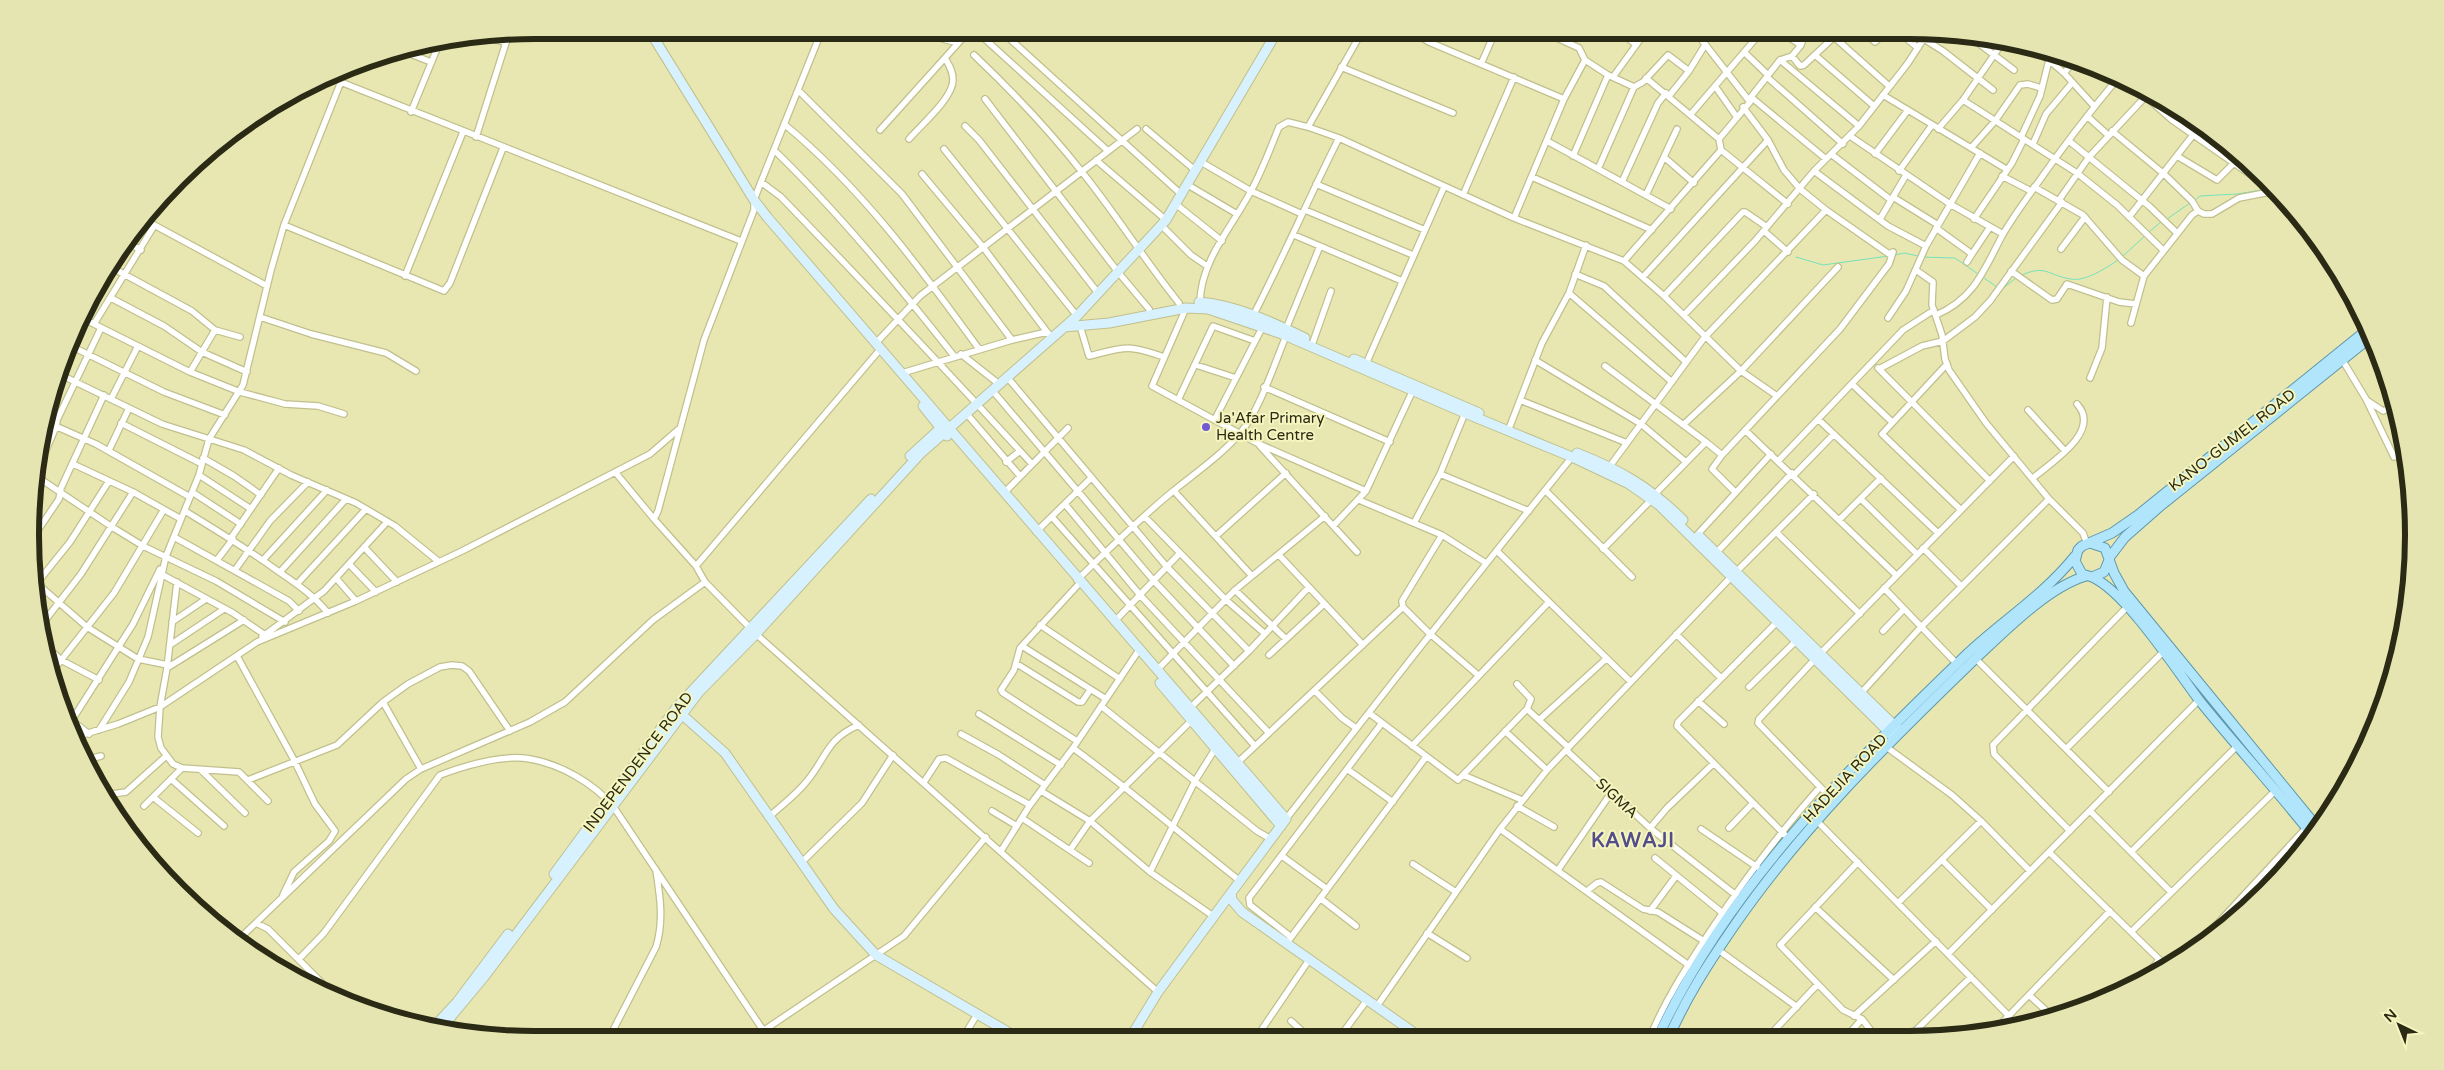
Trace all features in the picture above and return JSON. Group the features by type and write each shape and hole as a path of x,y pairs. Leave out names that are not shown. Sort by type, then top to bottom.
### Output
{"main road":[{"path":"648,39 754,200 823,287 877,353 1004,493 1077,583 1114,622 1215,749 1283,823"},
{"path":"654,39 754,210 823,287 876,342 945,428 1077,583 1138,653 1157,670 1190,708 1283,823"},
{"path":"945,428 978,403 1049,335 1071,322 1164,223 1177,205 1273,39"},
{"path":"1071,322 1200,302 1217,304 1366,364 1465,413 1572,457 1629,484 1653,496 1894,731"},
{"path":"1071,322 1080,326 1109,323 1183,305 1252,319 1263,326 1286,332 1412,390 1510,426 1610,466 1653,496 1716,552 1734,574 1797,640 1862,692 1894,731"},
{"name":"KANO-GUMEL ROAD","path":"2109,559 2125,537 2145,519 2299,391 2362,334"},
{"name":"KANO-GUMEL ROAD","path":"2088,543 2112,533 2130,521 2366,342"},
{"name":"INDEPENDENCE ROAD","path":"438,1022 474,979 679,711 754,632 916,449 945,428"},
{"path":"2308,830 2199,700 2127,607 2107,585 2089,577 2076,566 2075,556 2082,546 2088,543 2105,548 2124,592 2314,823"},
{"name":"HADEJIA ROAD","path":"1661,1031 1690,966 1754,896 1816,820 1884,746 1894,731 1957,664 1987,635 2057,576 2075,556"},
{"path":"2089,577 2104,572 2109,559"},
{"name":"HADEJIA ROAD","path":"1672,1031 1725,916 1738,897 1828,794 1894,731 1992,643 2061,586 2089,577"},
{"path":"679,711 725,754 834,909 876,956 1008,1031"},
{"name":"INDEPENDENCE ROAD","path":"445,1023 484,977 610,803"},
{"path":"1134,1031 1158,992 1283,823"},
{"path":"1231,894 1232,900 1242,912 1289,940 1309,960 1377,1006 1405,1031"}],"street":[{"path":"654,519 681,428 704,340 754,210 754,200 818,39"},
{"path":"943,39 958,43"},
{"path":"880,130 962,39"},
{"path":"985,39 1108,151"},
{"path":"1010,39 1182,195"},
{"path":"1308,127 1358,39"},
{"path":"1424,39 1564,99"},
{"path":"1481,64 1492,39"},
{"path":"1560,39 1579,48 1584,60 1634,87"},
{"path":"1629,39 1635,44"},
{"path":"1573,156 1611,76 1639,39"},
{"path":"1701,39 1726,73 1751,99 1829,157 1937,226 1972,254"},
{"path":"1691,114 1755,39"},
{"path":"1791,39 1801,45"},
{"path":"1624,261 1694,183 1720,150 1719,139 1736,116 1780,60 1792,56 1801,45 1803,39"},
{"path":"1792,56 1800,66 1815,55 1830,39"},
{"path":"1840,39 1889,86"},
{"path":"1907,39 1918,48"},
{"path":"1684,315 1766,229 1814,171 1859,126 1924,39"},
{"path":"1925,39 1993,90"},
{"path":"498,40 506,43"},
{"path":"476,137 507,40"},
{"path":"1981,44 2014,70"},
{"path":"1622,182 1658,103 1690,72 1705,45"},
{"path":"1938,129 1963,100 1977,77 2000,47"},
{"path":"411,112 437,48"},
{"path":"1744,52 1767,76 1843,144"},
{"path":"412,55 431,62"},
{"path":"974,55 1018,97 1082,171 1140,248 1162,283 1183,305 1152,386 1241,432 1259,444 1366,491"},
{"path":"1598,169 1634,87 1646,78 1668,55 1690,72"},
{"path":"1815,55 1874,106"},
{"path":"909,139 943,101 952,85 952,73 945,58"},
{"path":"1974,219 2006,169 2012,163 2037,105 2047,59"},
{"path":"1514,218 1564,99 1584,60"},
{"path":"1780,60 1859,126"},
{"path":"2051,60 2094,106"},
{"path":"2064,73 2070,66"},
{"path":"1341,67 1453,113"},
{"path":"1463,195 1514,77"},
{"path":"74,717 133,624 163,564 185,511 199,475 209,439 240,392 247,372 267,286 284,225 344,78"},
{"path":"1646,78 1719,139"},
{"path":"336,81 741,241"},
{"path":"2034,144 2046,114 2072,82"},
{"path":"1779,460 1904,330 1957,303 1968,294 1982,275 1995,253 2003,234 2033,189 2094,106 2113,83"},
{"path":"1971,148 1995,121 2021,85 2042,88"},
{"path":"1715,86 1736,116"},
{"path":"798,90 902,194 1012,340"},
{"path":"1883,95 2006,169"},
{"path":"985,99 1057,190 1118,272 1149,309"},
{"path":"1879,369 1922,346 1942,342 1979,313 2000,286 2015,275 2052,218 2077,173 2089,157 2144,99"},
{"path":"1963,100 2077,173 2129,217 2163,250"},
{"path":"2158,105 2193,135 2242,167"},
{"path":"1736,492 1712,470 1722,455 1846,322 1889,264 1891,253 1826,210 1800,189 1781,165 1768,140 1744,107"},
{"path":"1875,154 1908,110"},
{"path":"2087,116 2164,174 2193,202 2198,211 2208,215 2212,214 2240,198 2266,191"},
{"path":"1200,302 1201,287 1207,266 1251,191 1279,128 1288,122 1339,138 1514,218 1624,261 1664,296 1704,338 1741,371 1777,396"},
{"path":"784,124 817,151 873,211 933,286 979,349"},
{"path":"1899,171 1932,125"},
{"path":"964,126 979,140 1098,293"},
{"path":"876,342 912,304 933,286 1136,129"},
{"path":"1146,129 1196,171"},
{"path":"1646,195 1677,129"},
{"path":"405,276 464,132"},
{"path":"2129,217 2193,135"},
{"path":"1850,136 1950,204 2003,234"},
{"path":"1252,319 1339,138"},
{"path":"1643,277 1768,140"},
{"path":"1547,141 1670,209"},
{"path":"2069,141 2142,201 2177,233"},
{"path":"284,225 441,291 447,289 503,148"},
{"path":"944,148 1008,228 1071,322"},
{"path":"774,150 806,181 912,304 954,356"},
{"path":"1720,150 1788,204"},
{"path":"1888,318 1906,291 1926,246 1980,154"},
{"path":"2177,156 2217,180 2234,163"},
{"path":"1664,157 1694,183"},
{"path":"1096,160 1164,223 1196,259 1207,266"},
{"path":"1201,162 1251,191 1414,255"},
{"path":"1814,171 1895,230 1926,246"},
{"path":"902,373 1012,340 1049,335 983,247 922,174"},
{"path":"1880,219 1906,175"},
{"path":"2002,176 2060,201 2085,217 2121,259 2144,276"},
{"path":"1532,177 1652,230"},
{"path":"761,182 781,197 898,319 936,362 978,403 1032,464"},
{"path":"1316,184 1425,230"},
{"path":"1188,185 1237,214"},
{"path":"1366,364 1444,187"},
{"path":"1177,205 1222,241"},
{"path":"1610,466 1704,338 1826,210"},
{"path":"2131,323 2144,276 2177,233 2192,215 2198,211"},
{"path":"1664,296 1742,212 1745,212 1766,229 1788,252"},
{"path":"2061,249 2085,217"},
{"path":"149,223 267,286"},
{"path":"94,324 126,275 154,226"},
{"path":"1966,262 1990,227"},
{"path":"1294,235 1402,281"},
{"path":"132,245 141,250"},
{"path":"1510,426 1535,360 1569,293 1586,245"},
{"path":"1077,741 1003,694 1002,687 1016,664 1022,646 1093,565 1174,491 1189,481 1241,432 1252,416 1320,246"},
{"path":"1683,425 1741,371 1838,267"},
{"path":"116,270 192,311 215,330 240,337"},
{"path":"1916,270 1933,282 1932,301 1947,364 1986,422 2049,499 2083,533 2088,543"},
{"path":"1575,274 1604,286 1686,362"},
{"path":"2015,275 2056,301 2067,284 2107,298 2136,304"},
{"path":"1313,342 1332,292"},
{"path":"1569,293 1672,382"},
{"path":"111,298 164,326 202,352 247,372"},
{"path":"2090,378 2102,348 2107,298"},
{"path":"260,317 311,334 386,353 416,371"},
{"path":"88,321 190,372 240,392 285,404 318,406 344,414"},
{"path":"1080,326 1089,356 1108,350 1133,347 1164,357"},
{"path":"1178,400 1213,326 1255,341"},
{"path":"1215,419 1263,326"},
{"path":"46,454 57,420 87,353 101,328"},
{"path":"190,372 215,330"},
{"path":"111,399 138,346"},
{"path":"76,348 164,392 225,415"},
{"path":"696,566 877,353"},
{"path":"961,354 995,387 1079,492 1154,581 1234,666"},
{"path":"1535,360 1641,424 1686,462"},
{"path":"2343,361 2366,399 2394,456"},
{"path":"1873,363 1990,481"},
{"path":"1947,364 1883,431 1883,438 1961,510"},
{"path":"1196,365 1236,378"},
{"path":"1605,366 1722,455"},
{"path":"64,377 162,424 244,450 346,499 388,522 438,561"},
{"path":"1007,377 1167,567 1211,614 1249,650"},
{"path":"1852,384 1892,422"},
{"path":"1264,387 1390,442"},
{"path":"1334,526 1366,491 1390,442 1412,390"},
{"path":"39,531 59,499 104,395"},
{"path":"2366,399 2384,411 2388,409"},
{"path":"1520,400 1627,443"},
{"path":"2033,478 2065,451 2084,428 2085,417 2076,404"},
{"path":"109,450 129,408"},
{"path":"2028,410 2065,451"},
{"path":"966,413 1006,462 1020,476"},
{"path":"1414,523 1440,474 1465,413"},
{"path":"1819,420 1938,533"},
{"path":"121,423 234,476 261,495"},
{"path":"51,425 109,450 191,494 241,524"},
{"path":"257,642 376,592 615,472 650,454 681,428"},
{"path":"1004,493 1068,428"},
{"path":"1745,430 1779,460 1896,575"},
{"path":"1716,552 1834,434"},
{"path":"1603,549 1706,442"},
{"path":"1259,444 1357,552"},
{"path":"1006,462 1020,451"},
{"path":"1697,535 1771,454"},
{"path":"1828,794 1758,723 1759,719 1896,575 2014,456"},
{"path":"1283,823 1356,728 1369,714 1429,633 1572,457"},
{"path":"73,464 133,492 163,511 181,519"},
{"path":"218,560 279,468"},
{"path":"615,472 696,566 705,582 754,632 986,836 1158,992"},
{"path":"1216,536 1286,474"},
{"path":"1440,474 1529,511"},
{"path":"199,475 251,509"},
{"path":"1036,532 1079,492 1091,478"},
{"path":"1840,519 1881,478"},
{"path":"41,577 90,514 109,481"},
{"path":"42,482 143,546 216,581 284,622"},
{"path":"235,570 270,521 308,482"},
{"path":"263,560 327,490"},
{"path":"1545,490 1632,577"},
{"path":"1174,491 1252,576"},
{"path":"46,620 60,603 112,527 133,492"},
{"path":"1377,1006 1500,829 1547,770 1734,574 1814,494"},
{"path":"280,572 346,499"},
{"path":"1861,499 1917,554"},
{"path":"1862,692 1921,627 2049,499"},
{"path":"1359,500 1442,535 1486,563"},
{"path":"1065,504 1140,595 1269,733"},
{"path":"297,584 366,509"},
{"path":"57,666 114,593 163,511"},
{"path":"185,511 232,539 316,597 328,613"},
{"path":"1052,516 1093,565 1255,746"},
{"path":"1157,670 1225,599 1325,516"},
{"path":"1145,517 1225,599 1264,634"},
{"path":"82,736 160,707 237,656 316,597 388,522"},
{"path":"1776,532 1860,614"},
{"path":"1442,535 1404,595 1403,607 1429,633 1478,675"},
{"path":"174,537 288,601 299,611"},
{"path":"364,547 397,582"},
{"path":"1923,548 1962,586"},
{"path":"1497,551 1631,682"},
{"path":"1114,622 1180,553"},
{"path":"1279,555 1363,645"},
{"path":"99,730 129,682 138,659 154,616 163,564"},
{"path":"349,564 376,592"},
{"path":"161,574 244,620 265,635"},
{"path":"336,578 356,601"},
{"path":"177,582 168,667 160,707 158,737 160,748 165,757 173,764 182,768 232,770 238,772 268,801"},
{"path":"242,936 406,779 421,769 530,722 565,702 652,620 705,582"},
{"path":"1190,708 1234,666 1309,587"},
{"path":"1884,588 1957,664"},
{"path":"42,589 87,627 138,659 168,667 244,620"},
{"path":"1235,590 1286,639"},
{"path":"172,622 206,599"},
{"path":"1412,746 1549,602"},
{"path":"1269,655 1324,604"},
{"path":"1236,764 1403,607"},
{"path":"2070,831 1992,750 1993,745 2127,607"},
{"path":"170,645 224,609"},
{"path":"1883,631 1904,609"},
{"path":"1778,620 1698,701 1678,722 1677,726 1789,839"},
{"path":"1040,625 1120,679"},
{"path":"1676,634 1722,678"},
{"path":"1749,687 1797,640"},
{"path":"1022,646 1106,699"},
{"path":"2066,749 2163,652"},
{"path":"53,653 61,660 99,680"},
{"path":"1001,851 1030,805 1074,748 1138,653"},
{"path":"237,656 294,760 315,804 335,831 328,841 294,872 283,897"},
{"path":"1539,720 1606,658"},
{"path":"1976,658 2109,792"},
{"path":"1016,664 1078,702 1082,702 1090,690"},
{"path":"248,780 294,760 337,745 383,702 408,684 440,667 462,666 469,671 510,731"},
{"path":"1369,714 1455,780 1463,775 1526,709 1531,700 1530,695 1517,684"},
{"path":"1315,691 1342,718 1356,728"},
{"path":"1948,954 2199,700"},
{"path":"1698,701 1724,724"},
{"path":"383,702 421,769"},
{"path":"1102,706 1257,831 1271,839"},
{"name":"SIGMA","path":"1526,709 1611,793 1650,828 1738,897"},
{"path":"979,714 1061,765"},
{"path":"1070,850 1090,821 1192,720"},
{"path":"1382,723 1249,898 1248,902 1250,905 1289,940 1426,758"},
{"path":"76,724 89,734"},
{"path":"770,816 807,782 828,748 845,731 859,725"},
{"path":"1505,732 1547,770"},
{"path":"961,734 999,755 1045,785"},
{"path":"1884,746 1952,795 1981,821 2030,871"},
{"path":"2131,852 2237,746"},
{"path":"1074,748 1126,787 1172,829 1240,881"},
{"path":"1150,872 1195,781 1215,749"},
{"path":"802,862 862,803 893,755"},
{"path":"92,758 101,756"},
{"path":"112,794 126,792 165,757"},
{"path":"924,782 939,760 946,758 1030,805"},
{"path":"299,959 324,932 440,775 455,769 500,759 530,759 567,772 610,803 656,868 699,936 764,1031 892,946 915,924 986,836"},
{"path":"1650,828 1667,808 1713,764"},
{"path":"144,806 182,768"},
{"path":"1347,769 1393,802"},
{"path":"201,770 246,813"},
{"path":"1463,775 1522,800"},
{"path":"171,779 224,826"},
{"path":"1738,897 1754,866 1820,786"},
{"path":"1041,791 1090,821 1150,872 1213,916"},
{"path":"2131,932 2275,791"},
{"path":"1558,870 1611,793"},
{"path":"153,797 198,833"},
{"path":"1728,828 1753,803"},
{"path":"1518,806 1554,827"},
{"path":"992,811 1017,826"},
{"path":"2090,811 2171,892"},
{"path":"1022,818 1089,863"},
{"path":"1816,820 2009,1016"},
{"path":"1898,902 1981,821"},
{"path":"1500,829 1690,966 1664,1002 1652,1031"},
{"path":"1701,829 1762,871"},
{"path":"2240,904 2300,841"},
{"path":"2049,852 2162,962"},
{"path":"1282,856 1327,889"},
{"path":"1655,858 1725,916"},
{"path":"1942,860 1992,910"},
{"path":"1858,862 1780,945 1842,1010 1862,1019 1872,1031"},
{"path":"1413,864 1456,892"},
{"path":"613,1031 656,948 660,935 661,902 656,868"},
{"path":"1650,911 1676,876"},
{"path":"1587,892 1597,883 1601,882 1643,909 1658,912 1711,945 1797,1007"},
{"path":"1320,898 1356,926"},
{"path":"1816,907 1894,980"},
{"path":"2003,1022 2110,910"},
{"path":"256,923 268,929 322,983"},
{"path":"1427,933 1467,958"},
{"path":"1854,1016 1936,942"},
{"path":"1261,1031 1309,960"},
{"path":"2153,967 2159,960"},
{"path":"1915,1031 1971,977"},
{"path":"1774,1031 1817,985"},
{"path":"2030,995 2047,1011"},
{"path":"1344,1031 1367,1000"},
{"path":"967,1031 978,1013"},
{"path":"1851,1031 1862,1019"},
{"path":"1291,1021 1302,1031"}],"waterway":[{"path":"2194,201 2200,196 2237,194 2265,189"},
{"path":"2167,219 2190,203"},
{"path":"2149,232 2161,222"},
{"path":"2123,256 2146,235"},
{"path":"1895,255 1904,253 1918,256"},
{"path":"1796,257 1823,265 1889,256"},
{"path":"1922,257 1955,258 1978,274"},
{"path":"2022,275 2042,271 2064,278 2077,279 2095,274 2118,260"},
{"path":"1984,278 1997,287"},
{"path":"2002,289 2016,278"}],"place":[{"name":"Ja'Afar Primary Health Centre","path":"1206,427"}],"district":[{"name":"KAWAJI","path":"1633,840"}]}
